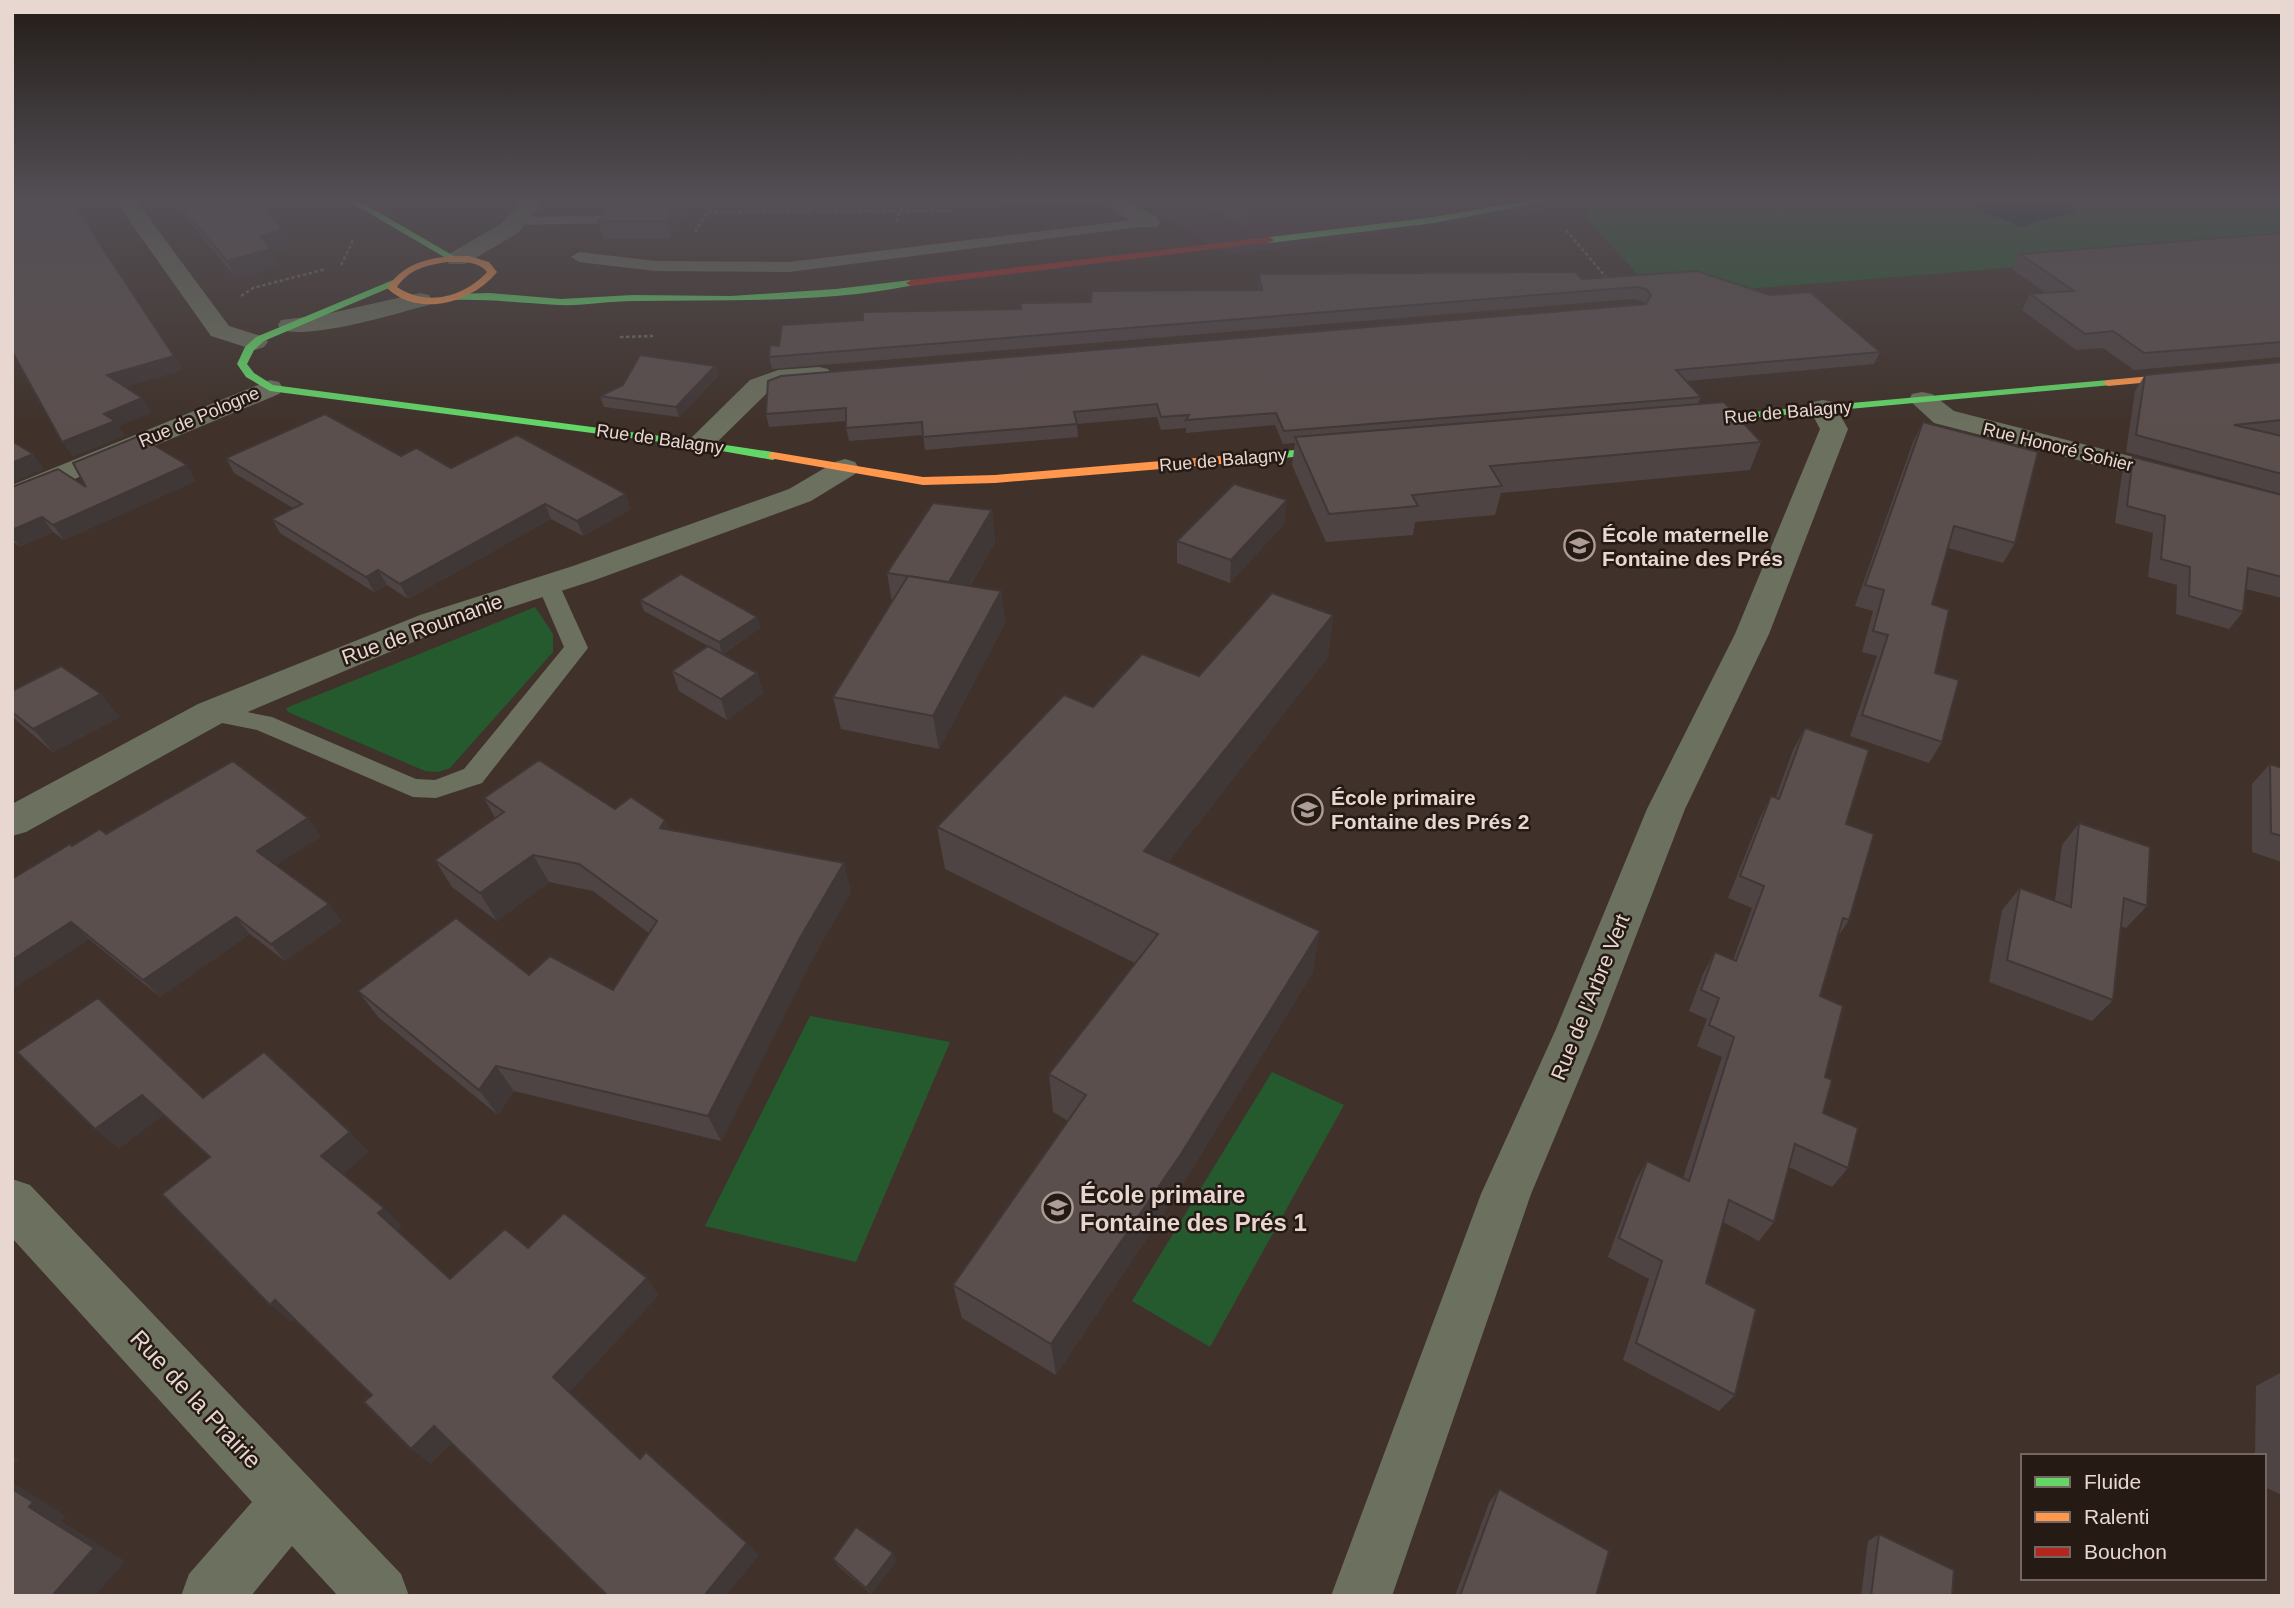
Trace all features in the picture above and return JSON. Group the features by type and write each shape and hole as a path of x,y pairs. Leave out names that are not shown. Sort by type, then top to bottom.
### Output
{"street":[{"path":"178,274 219,331 255,342"},
{"path":"395,274 392,288 400,296 420,300"},
{"path":"270,388 250,375 242,364 245,352 255,342 309,315 347,303 407,274"},
{"path":"453,297 483,285 489,274"},
{"path":"501,274 513,278"},
{"path":"290,325 322,322 420,300 453,297 490,296 561,302 633,298 731,299 836,292 985,274"},
{"path":"561,286 633,298"},
{"name":"Rue de Balagny","path":"1670,422 2282,367"},
{"path":"699,443 759,386 778,378 847,373"},
{"name":"Rue de Balagny","path":"270,388 699,443 923,481 983,479 1367,447"},
{"name":"Rue de Pologne","path":"12,496 270,388"},
{"name":"Rue Honoré Sohier","path":"1922,400 1944,417 2282,504"},
{"name":"Rue de l'Arbre Vert","path":"1361,1596 1506,1194 1578,1029 1666,809 1752,634 1834,429 1823,408"},
{"name":"Rue de Roumanie","path":"12,822 211,713 432,622 800,495 845,468"},
{"name":"Rue de la Prairie","path":"12,1202 379,1596"},
{"path":"211,1596 291,1501"}],"lane":[{"path":"211,713 263,723 412,788 436,789 473,776 576,648 548,584"}],"path":[{"path":"1604,274 1615,288"}],"green space":[{"path":"1638,274 1932,274 1658,296"},
{"path":"535,607 553,634 553,652 450,768 438,772 425,771 288,712 286,708"},
{"path":"810,1016 950,1042 856,1262 705,1226"},
{"path":"1272,1072 1344,1105 1210,1347 1132,1301"}],"building":[{"path":"12,274 120,274 174,356 107,375 142,398 104,414 115,421 62,442 12,351"},
{"path":"1259,274 1577,274 1582,279 1653,274 1706,274 1770,295 1810,292 1880,352 1676,370 1701,397 1284,431 1276,413 1186,420 1189,415 1161,417 1157,404 1074,412 1077,424 923,437 922,422 846,428 846,408 766,414 768,381 781,376 1646,304 1651,295 1646,289 1636,287 769,357 770,345 779,346 782,325 863,320 863,312 1021,309 1021,303 1091,302 1092,291 1262,290"},
{"path":"2049,274 2282,274 2282,342 2144,353 2113,331 2085,334 2030,294 2074,291"},
{"path":"640,355 715,366 676,407 600,396 623,385"},
{"path":"2282,362 2282,420 2234,425 2282,436 2282,474 2136,435 2145,375"},
{"path":"1724,402 1761,442 1490,466 1502,486 1412,495 1418,506 1329,514 1295,437"},
{"path":"325,414 401,456 416,448 451,468 517,435 626,494 577,521 545,504 400,584 378,570 366,577 272,519 302,504 226,458"},
{"path":"1923,422 2038,452 2015,543 1954,526 1932,604 1949,610 1935,673 1959,680 1942,742 1862,715 1888,635 1873,631 1884,590 1865,585"},
{"path":"139,436 187,465 53,525 42,517 12,530 12,487 58,469 86,487 73,463"},
{"path":"12,441 33,454 12,463"},
{"path":"2133,457 2282,495 2282,577 2248,568 2243,612 2189,596 2190,567 2161,559 2165,516 2127,506"},
{"path":"1234,484 1287,500 1231,560 1177,541"},
{"path":"933,503 992,510 949,582 887,573"},
{"path":"681,574 757,617 719,642 640,600"},
{"path":"908,576 1001,591 933,716 833,697"},
{"path":"1272,593 1333,615 1144,851 1320,931 1181,1154 1051,1344 953,1285 1086,1095 1049,1074 1158,934 937,827 1064,695 1093,707 1142,654 1199,676"},
{"path":"708,646 757,673 721,699 672,671"},
{"path":"61,666 101,694 33,729 12,712 12,691"},
{"path":"1805,728 1869,750 1846,824 1874,834 1849,920 1843,918 1820,996 1843,1006 1825,1077 1832,1080 1823,1113 1858,1128 1848,1168 1795,1144 1774,1222 1729,1200 1706,1283 1756,1309 1735,1395 1636,1343 1662,1261 1619,1238 1647,1161 1689,1181 1734,1037 1709,1025 1719,998 1701,990 1715,952 1736,961 1764,886 1740,876 1771,796 1779,799"},
{"path":"539,760 615,809 631,797 665,820 660,828 844,863 800,938 708,1116 496,1066 479,1090 358,991 456,918 529,975 550,956 613,990 657,921 579,864 533,855 480,893 435,860 504,812 484,798"},
{"path":"233,761 308,818 257,851 329,904 271,944 236,917 143,980 71,922 12,960 12,879 100,829 106,834"},
{"path":"2270,764 2282,768 2282,836 2271,833"},
{"path":"2079,823 2150,847 2147,906 2124,898 2113,1000 2007,960 2020,888 2071,907"},
{"path":"98,998 203,1098 264,1052 350,1132 321,1156 384,1208 378,1213 450,1279 505,1229 528,1248 564,1213 647,1278 553,1377 640,1459 646,1452 747,1543 704,1596 606,1596 434,1426 411,1449 364,1402 372,1395 275,1300 270,1305 162,1194 210,1157 142,1095 95,1129 17,1052"},
{"path":"12,1489 33,1502 29,1507 94,1548 52,1596 12,1596"},
{"path":"1499,1489 1609,1551 1596,1596 1460,1596"},
{"path":"856,1527 893,1553 866,1588 833,1559"},
{"path":"1879,1534 1954,1570 1952,1596 1871,1596"}],"traffic: fast":[{"path":"393,283 260,339 249,349 242,364 250,375 270,388 773,456"},
{"path":"453,297 490,296 561,302 633,298 731,299 836,292 911,283"},
{"path":"1684,421 2108,383"},
{"path":"1256,457 1345,449"}],"traffic: slow":[{"path":"404,274 392,288 416,300 430,301 459,296 472,290 490,274"},
{"path":"2108,383 2282,367"},
{"path":"773,456 923,481 995,479 1256,457"}],"traffic: jam":[{"path":"911,283 986,274"}],"place":[{"name":"École maternelle Fontaine des Prés","path":"1579,546"},
{"name":"École primaire Fontaine des Prés 2","path":"1308,809"},
{"name":"École primaire Fontaine des Prés 1","path":"1057,1208"}]}
